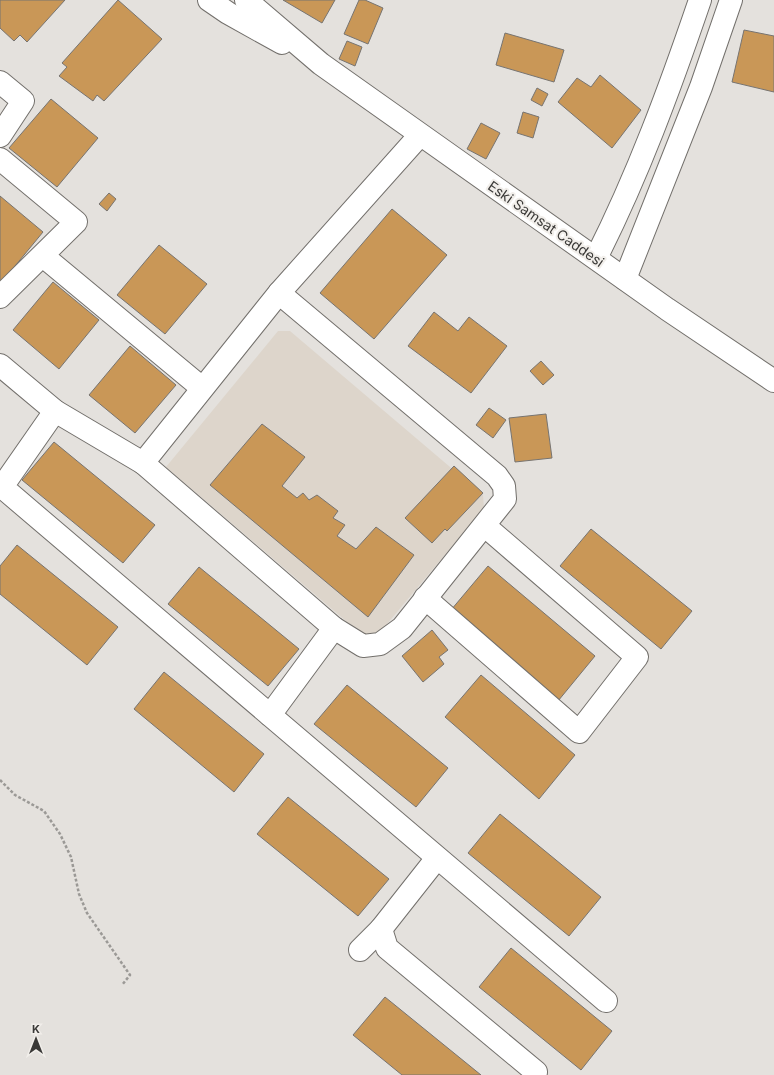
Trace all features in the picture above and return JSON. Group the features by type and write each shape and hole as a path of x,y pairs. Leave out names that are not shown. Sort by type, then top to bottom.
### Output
{"street":[{"name":"Eski Samsat Caddesi","path":"209,0 228,13 321,64"},
{"name":"Eski Samsat Caddesi","path":"246,0 321,64 625,279 774,381"},
{"path":"596,258 623,206 674,78 700,0"},
{"path":"625,279 701,88 731,0"},
{"path":"0,82 23,102 0,136"},
{"path":"143,463 279,293 420,135"},
{"path":"0,159 76,222 0,297"},
{"path":"43,256 202,388"},
{"path":"0,365 54,411 143,463 334,628 363,646 380,644 402,628 485,526 505,499 504,486 497,476 279,293"},
{"path":"54,411 2,487 606,1001"},
{"path":"425,598 579,732 637,657 485,526"},
{"path":"270,715 334,628"},
{"path":"360,950 381,929 437,858"},
{"path":"381,929 387,948 536,1072"}],"path":[{"path":"0,780 15,795 44,811 60,834 71,856 79,894 87,913 130,976 122,985"}],"shaded area":[{"path":"278,331 290,331 483,495 484,508 377,636 361,634 166,467"}],"building":[{"path":"0,0 65,0 27,42 20,35 14,41 0,28"},
{"path":"118,0 162,39 104,101 97,95 93,101 59,76 67,67 62,63"},
{"path":"283,0 335,0 322,23"},
{"path":"359,0 365,0 383,8 368,44 344,34"},
{"path":"744,30 774,36 774,92 732,82"},
{"path":"505,33 564,50 554,82 496,65"},
{"path":"347,41 362,47 355,66 339,59"},
{"path":"600,75 641,110 612,148 558,102 577,78 591,87"},
{"path":"537,88 548,94 542,106 531,100"},
{"path":"51,99 98,138 57,187 9,148"},
{"path":"523,112 539,117 533,138 517,133"},
{"path":"481,123 500,133 486,159 467,149"},
{"path":"109,193 116,199 107,211 99,204"},
{"path":"0,196 43,232 1,283 0,282"},
{"path":"392,209 447,255 374,339 320,293"},
{"path":"159,245 207,284 165,334 117,295"},
{"path":"53,282 99,320 59,369 13,330"},
{"path":"434,312 458,331 469,317 507,346 471,393 408,346"},
{"path":"130,346 176,385 135,433 89,395"},
{"path":"541,361 554,375 543,385 530,371"},
{"path":"489,408 506,420 493,438 476,425"},
{"path":"546,414 552,458 515,462 509,418"},
{"path":"262,424 305,457 282,486 297,498 303,493 309,500 317,495 338,511 333,518 345,525 337,536 356,549 376,527 414,555 368,617 210,485"},
{"path":"54,442 155,525 123,563 22,480"},
{"path":"454,466 483,493 447,531 445,529 432,543 405,518"},
{"path":"591,529 692,611 661,649 560,566"},
{"path":"17,545 118,627 87,665 0,594 0,566"},
{"path":"488,566 595,656 558,701 451,610"},
{"path":"199,567 299,649 268,686 168,604"},
{"path":"432,630 448,650 439,657 444,664 423,682 402,656"},
{"path":"164,672 264,754 234,792 134,709"},
{"path":"481,675 575,755 539,799 445,717"},
{"path":"347,685 448,768 416,807 314,724"},
{"path":"288,797 389,879 358,916 257,834"},
{"path":"500,814 601,897 569,936 468,853"},
{"path":"511,948 612,1031 581,1070 479,987"},
{"path":"385,997 481,1075 402,1075 353,1035"}]}
